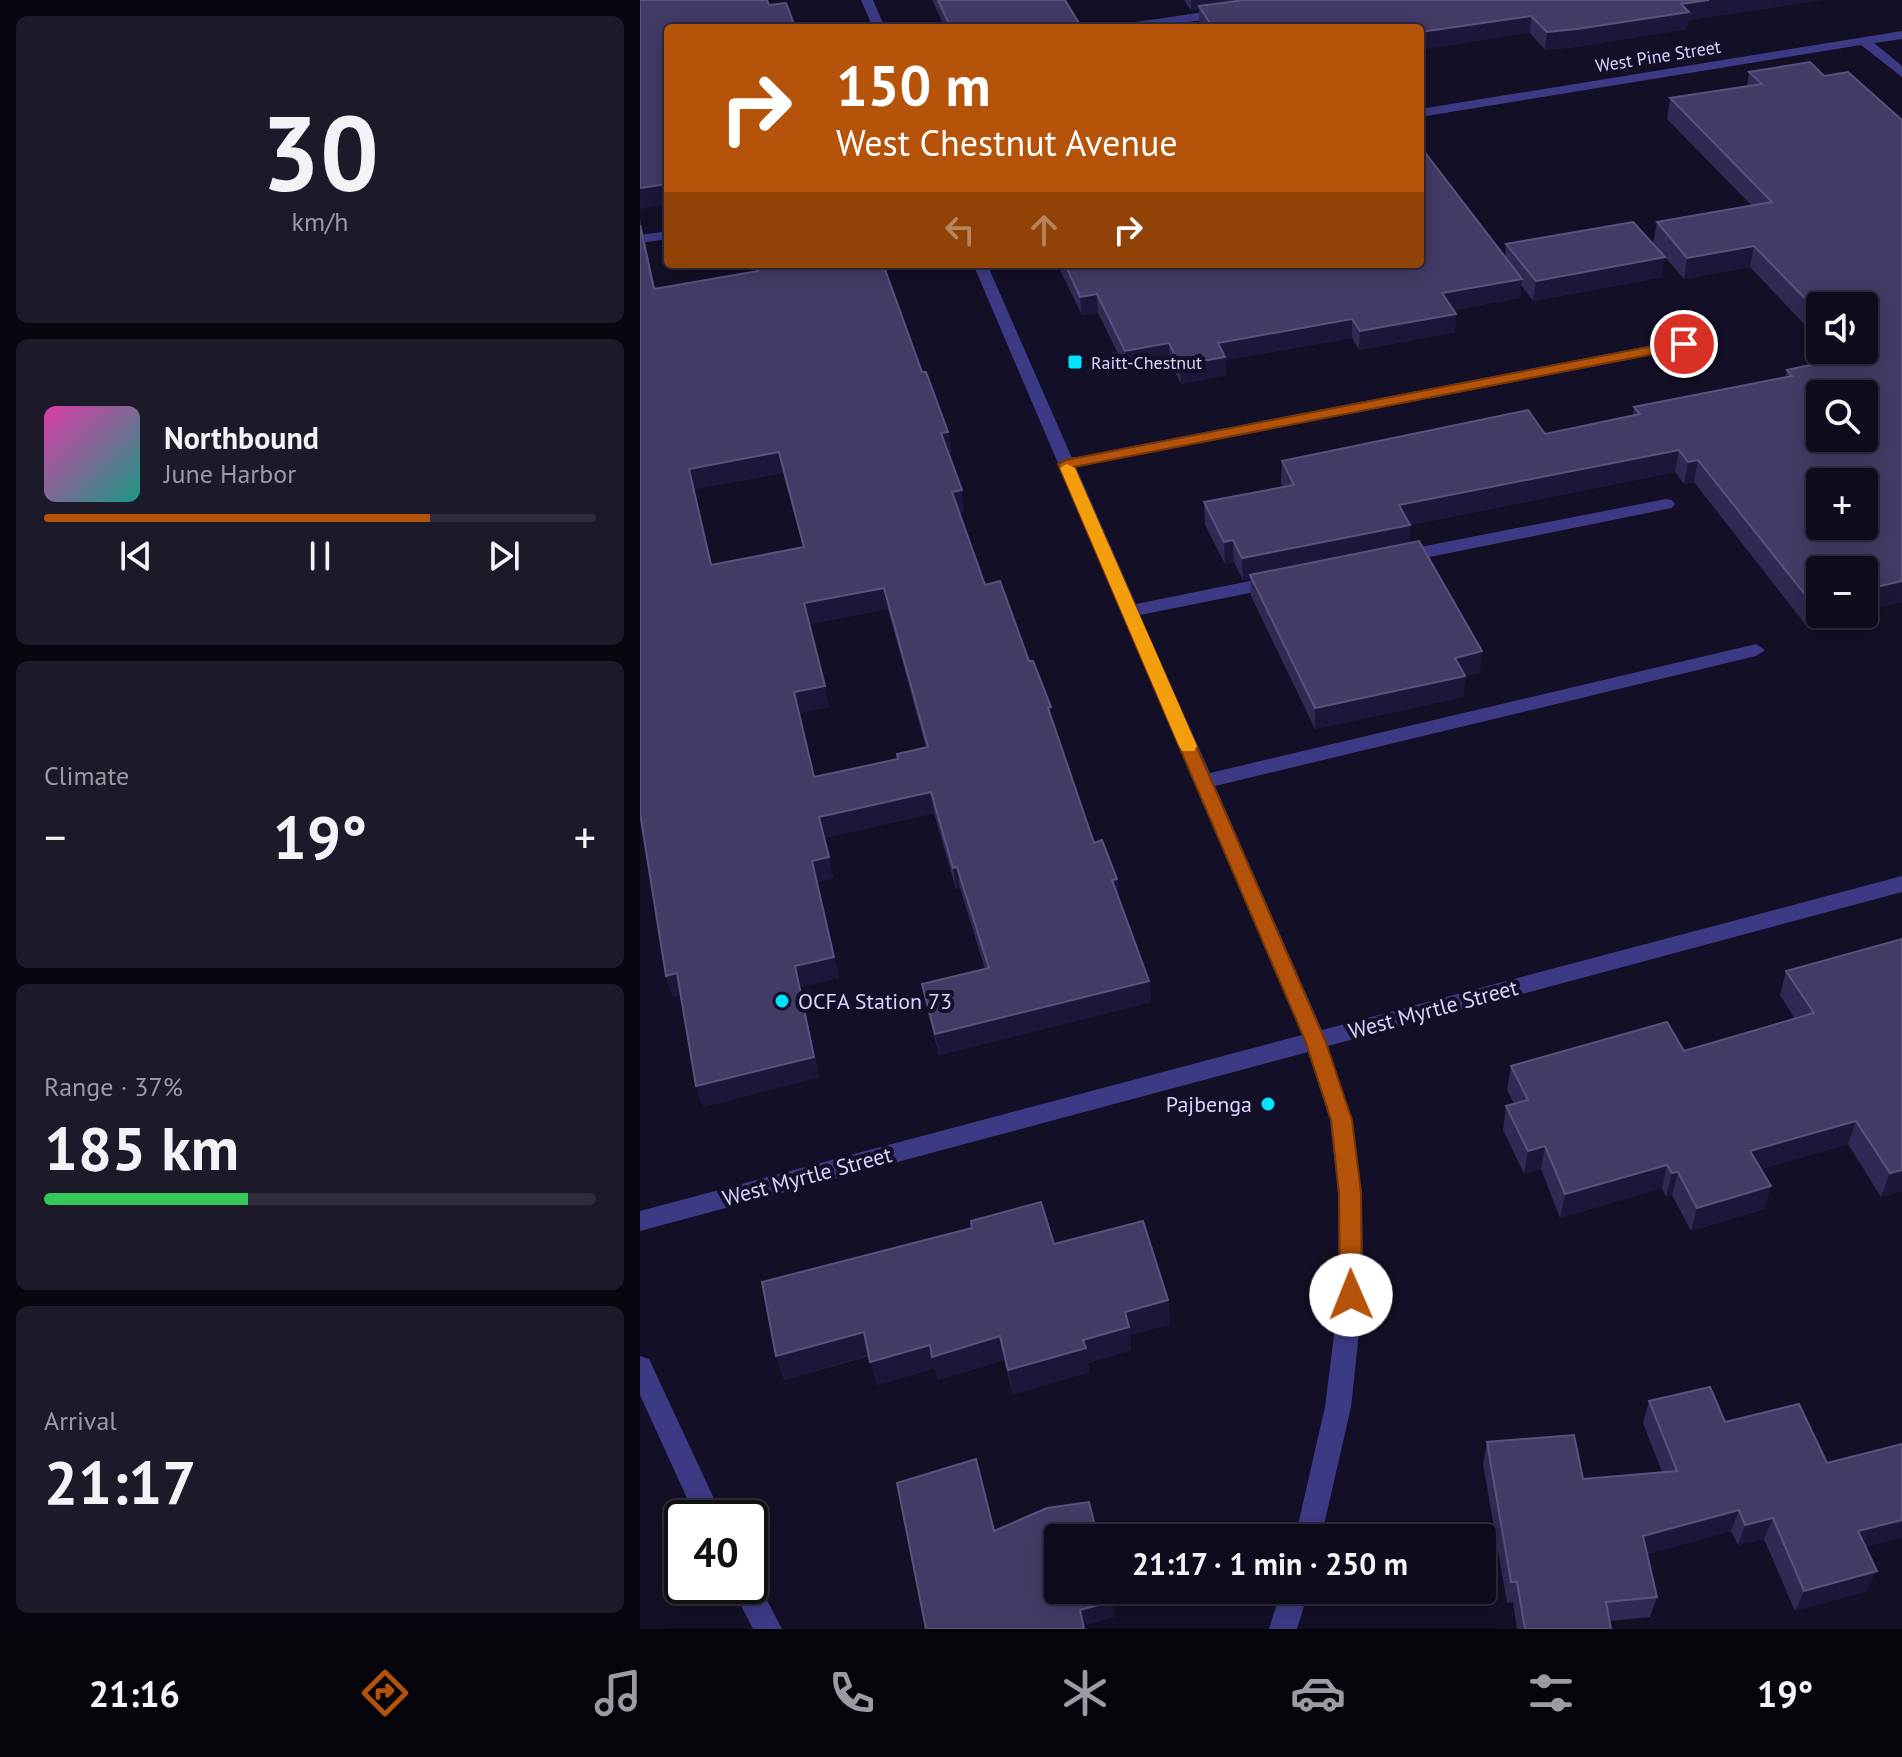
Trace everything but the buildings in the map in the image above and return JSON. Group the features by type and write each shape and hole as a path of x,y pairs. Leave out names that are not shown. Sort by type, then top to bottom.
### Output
{"street":[{"path":"867,0 877,24"},
{"path":"1150,24 1240,11"},
{"name":"West Pine Street","path":"1424,112 1902,35"},
{"path":"1864,41 1902,73"},
{"path":"640,239 664,236"},
{"path":"982,268 1315,1040 1341,1120 1350,1193 1351,1295 1338,1407 1311,1524"},
{"path":"1066,464 1684,344"},
{"path":"1375,562 1666,504"},
{"path":"1129,611 1298,577"},
{"path":"1203,782 1756,650"},
{"name":"West Myrtle Street","path":"640,1221 1902,884"},
{"path":"640,1367 702,1500"},
{"path":"755,1604 768,1629"},
{"path":"1283,1629 1291,1604"}],"slow traffic":[{"path":"1067,468 1188,746"}],"place":[{"name":"Raitt-Chestnut","path":"1075,362"},
{"name":"OCFA Station 73","path":"782,1001"},
{"name":"Pajbenga","path":"1268,1104"}],"route":[{"path":"1351,1295 1350,1193 1341,1120 1315,1040 1066,464 1684,344"}]}
